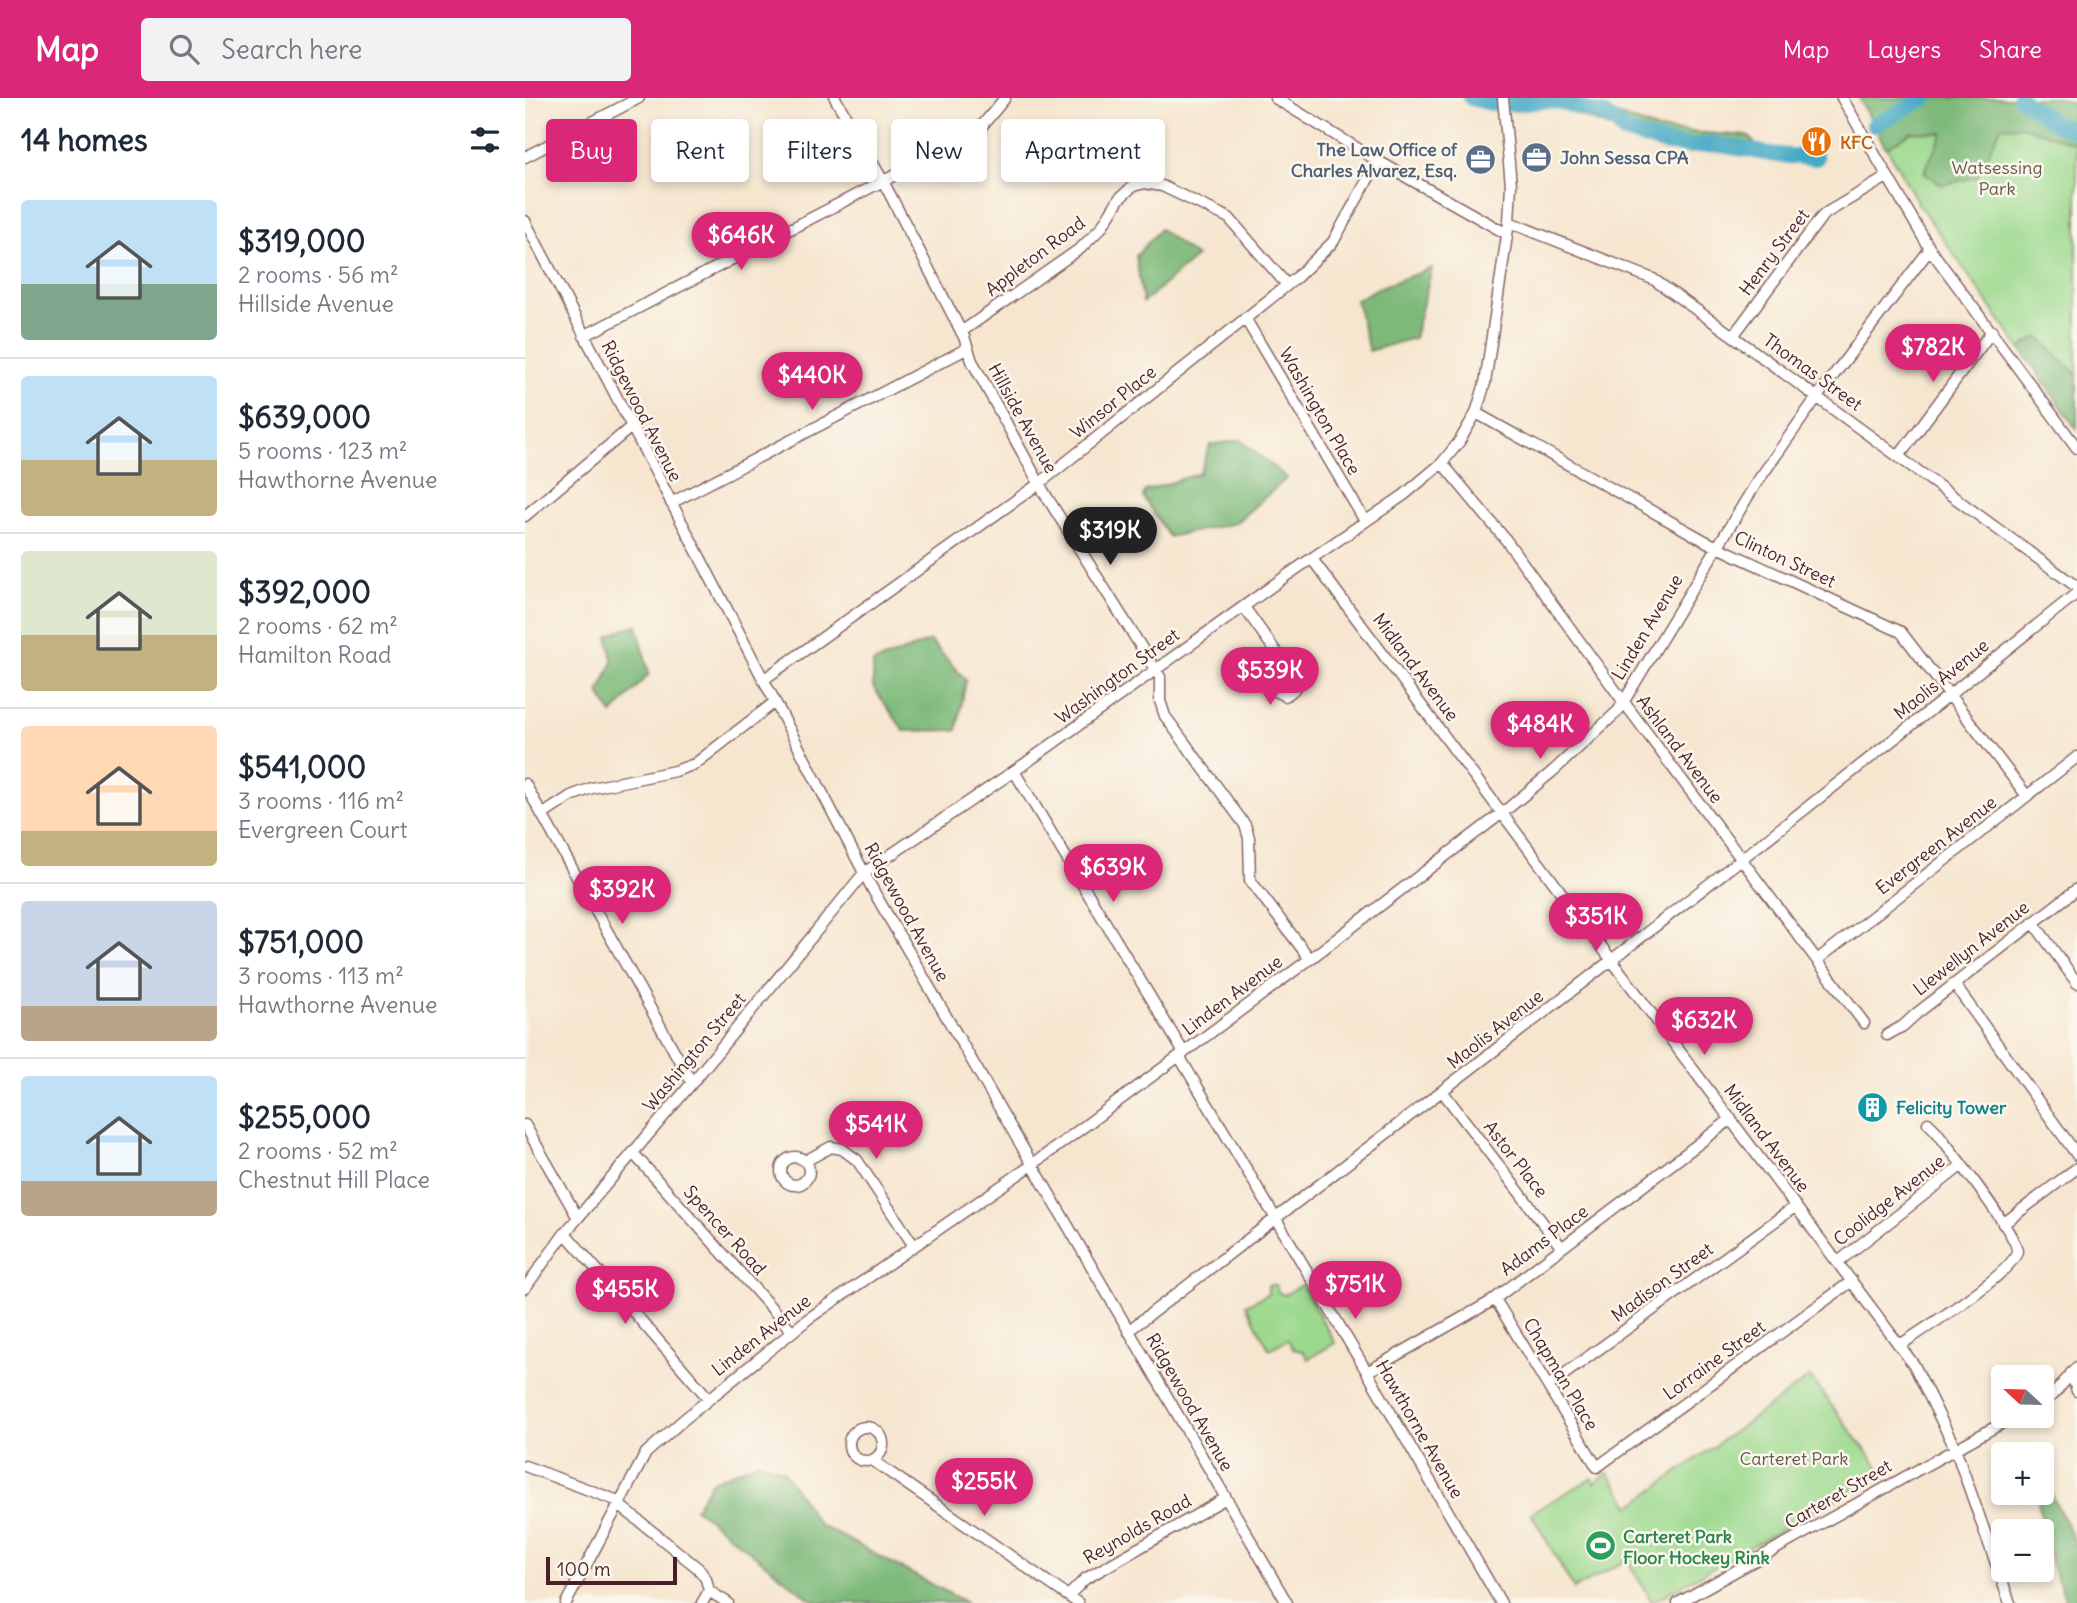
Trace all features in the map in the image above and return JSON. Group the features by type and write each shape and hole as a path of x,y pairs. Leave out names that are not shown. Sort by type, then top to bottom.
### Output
{"street":[{"path":"525,157 639,98"},
{"name":"Hillside Avenue","path":"835,98 883,181 961,332 972,361 1039,483 1160,677 1160,701 1165,716 1245,825 1249,838 1250,880 1310,959"},
{"path":"584,336 883,181 963,143 981,127 1005,98"},
{"path":"1275,98 1378,161 1507,234"},
{"path":"1842,98 1930,248 2077,448"},
{"name":"Washington Street","path":"525,1289 578,1217 864,873 1014,771 1404,495 1442,463 1459,442 1476,413 1485,383 1509,222 1511,185 1503,104"},
{"name":"Winsor Place","path":"763,680 1039,483 1287,285 1333,242 1378,161"},
{"name":"Henry Street","path":"1733,336 1820,219 1887,177"},
{"name":"Appleton Road","path":"961,332 1081,248 1101,228 1119,199 1133,186 1145,183 1162,186 1229,218 1287,285"},
{"name":"Ridgewood Avenue","path":"525,221 864,873 1287,1603"},
{"name":"Thomas Street","path":"1509,222 1653,279 2077,587"},
{"name":"Linden Avenue","path":"566,1603 646,1454 709,1399 792,1331 1032,1165 1310,959 1503,812 1553,771 1618,711 1755,485 1817,397 1930,248"},
{"name":"Washington Place","path":"1245,318 1365,521"},
{"path":"1899,456 1992,331"},
{"path":"671,503 968,348"},
{"name":"Clinton Street","path":"1476,413 1717,547 1901,632 2027,796"},
{"path":"525,516 631,427"},
{"name":"Ashland Avenue","path":"1442,463 1506,540 1864,1023"},
{"name":"Midland Avenue","path":"1312,559 1914,1365 1955,1448 2010,1603"},
{"name":"Maolis Avenue","path":"1128,1331 1611,961 2077,593"},
{"path":"1244,607 1279,656"},
{"path":"543,815 571,796 695,764 775,702"},
{"name":"Evergreen Avenue","path":"1817,960 2077,757"},
{"name":"Hawthorne Avenue","path":"1014,771 1501,1603"},
{"path":"525,784 692,1083"},
{"name":"Llewellyn Avenue","path":"1887,1035 1904,1025 2077,889"},
{"path":"2033,922 2077,983"},
{"path":"1954,984 2077,1155"},
{"name":"Astor Place","path":"1442,1091 1562,1248"},
{"name":"Adams Place","path":"1367,1372 1495,1299 1731,1119"},
{"path":"1900,1345 1968,1299 2013,1261 2017,1252 2016,1243 2003,1224 1928,1124"},
{"path":"525,1125 578,1217"},
{"path":"807,1160 831,1147 842,1149 857,1160 914,1246"},
{"name":"Spencer Road","path":"633,1153 792,1331"},
{"name":"Coolidge Avenue","path":"1838,1262 1961,1166"},
{"path":"2003,1224 2077,1168"},
{"name":"Madison Street","path":"1548,1386 1796,1206"},
{"path":"565,1233 709,1399"},
{"name":"Lorraine Street","path":"1597,1467 1852,1281"},
{"name":"Chapman Place","path":"1495,1299 1597,1467"},
{"path":"2074,1370 2077,1391"},
{"path":"2055,1393 2074,1370"},
{"name":"Carteret Street","path":"1678,1603 1992,1428"},
{"path":"872,1460 1073,1599"},
{"path":"525,1466 620,1503 698,1569 706,1579 709,1591 728,1603"},
{"name":"Reynolds Road","path":"1073,1599 1085,1580 1226,1498"},
{"path":"702,1603 709,1591"}],"green space":[{"path":"1563,98 1576,100 1659,130 1749,136 1756,146 1784,160 1649,143 1571,112"},
{"name":"Watsessing Park","path":"1859,98 2058,98 2077,105 2077,429 1919,205"},
{"path":"1859,98 2058,98 2077,105 2077,144 2021,126 2001,127 1977,177 1942,185 1924,172 1943,133 1912,132 1886,148"},
{"path":"1160,229 1196,257 1143,302 1136,256"},
{"path":"1432,268 1414,338 1369,351 1356,300 1378,288"},
{"path":"2038,337 2077,375 2077,429 2020,348"},
{"path":"1240,440 1287,478 1235,523 1169,537 1143,497 1145,491 1200,473 1210,445"},
{"path":"637,624 649,674 612,714 599,693 613,661 608,636"},
{"path":"930,641 966,680 957,730 904,731 873,687 873,663"},
{"path":"1268,1285 1276,1285 1278,1292 1284,1295 1302,1285 1335,1343 1308,1359 1303,1351 1293,1349 1288,1339 1269,1349 1246,1305 1268,1294"},
{"name":"Carteret Park","path":"1810,1377 1883,1473 1652,1602 1627,1560 1574,1589 1531,1513 1592,1478 1594,1483 1608,1473 1631,1506"},
{"path":"758,1462 783,1470 818,1524 967,1603 819,1603 810,1599 695,1508 712,1481"},
{"path":"2054,1499 2077,1546 2077,1603 2067,1603 2054,1571 2054,1519 2042,1519 2039,1505 2054,1505"}],"waterway":[{"path":"1471,98 1491,103 1515,104 1549,100 1561,102 1604,115 1617,123 1624,132 1668,144 1715,144 1776,155 1816,158"},
{"path":"1874,125 1926,98"},
{"path":"2020,98 2058,125 2077,131"}],"place":[{"name":"KFC","path":"1817,142"},
{"name":"John Sessa CPA","path":"1537,157"},
{"name":"The Law Office of Charles Alvarez, Esq.","path":"1480,159"},
{"name":"Felicity Tower","path":"1873,1107"},
{"name":"Carteret Park Floor Hockey Rink","path":"1600,1546"}]}
